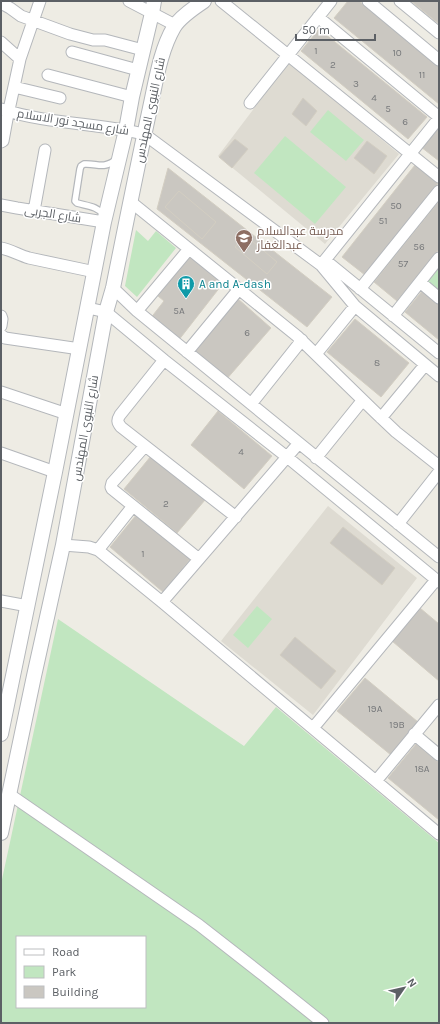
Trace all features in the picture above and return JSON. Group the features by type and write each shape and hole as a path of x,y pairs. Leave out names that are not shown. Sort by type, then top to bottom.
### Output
{"street":[{"path":"1,142 4,141 5,111 14,87 20,59 40,1"},
{"path":"129,1 153,7 175,24 204,1"},
{"path":"221,1 439,177"},
{"path":"250,102 331,1"},
{"path":"368,1 439,60"},
{"path":"400,1 439,33"},
{"path":"1,3 17,14 34,22 70,34 93,40 105,40 143,50"},
{"name":"شارع النبوى المهندس","path":"1,734 9,677 28,606 56,472 105,219 153,7"},
{"path":"318,17 439,118 323,263"},
{"name":"شارع النبوى المهندس","path":"1,833 63,545 106,312 131,202 144,134 161,58 175,24"},
{"path":"1,42 20,59"},
{"path":"72,52 138,70"},
{"path":"48,75 132,97"},
{"path":"14,87 60,98"},
{"name":"شارع مسجد نور الاسلام","path":"5,111 38,118 126,130 144,134"},
{"path":"144,134 360,289 439,353"},
{"path":"34,211 45,150"},
{"path":"360,289 439,191"},
{"path":"131,202 302,340 362,401 396,432 439,466"},
{"name":"شارع الجربى","path":"1,205 34,211 105,219"},
{"path":"1,248 29,258 95,272"},
{"path":"137,311 189,249"},
{"path":"393,316 439,258"},
{"path":"323,263 355,306 439,376"},
{"path":"420,282 439,298"},
{"path":"112,288 137,311 439,557"},
{"path":"187,352 239,289"},
{"path":"316,354 355,306"},
{"path":"88,308 106,312 438,581 313,728"},
{"path":"1,316 1,326"},
{"path":"1,335 5,338 80,349"},
{"path":"251,404 302,340"},
{"path":"164,360 120,415 118,423 121,427 236,517"},
{"path":"381,418 425,365"},
{"path":"1,392 67,414"},
{"path":"316,458 362,401"},
{"path":"162,602 299,443"},
{"path":"145,446 111,486 112,489 199,559"},
{"path":"1,453 56,472"},
{"path":"398,524 439,472"},
{"path":"98,550 133,506"},
{"path":"63,545 89,547 98,550 439,834"},
{"path":"1,601 28,606"},
{"path":"9,677 34,676"},
{"path":"376,781 439,705"},
{"path":"414,734 439,755"},
{"path":"9,794 199,925 263,974 323,1023"}],"lane":[{"path":"105,219 97,209 92,206 77,203 75,201 80,169 84,164 102,166 109,164 120,156"}],"shaded area":[{"path":"289,62 399,154 325,244 218,156"},
{"path":"328,506 417,578 313,715 221,641"}],"green space":[{"path":"328,110 364,140 346,161 310,132"},
{"path":"285,136 346,187 315,224 254,173"},
{"path":"136,230 148,241 156,231 176,248 137,297 125,286"},
{"path":"439,261 439,292 424,280"},
{"path":"257,606 272,619 248,648 233,635"},
{"path":"58,619 244,746 276,707 439,843 439,1023 1,1023 1,884"}],"building":[{"path":"348,1 359,1 439,67 439,104 334,18"},
{"path":"411,1 439,1 439,24"},
{"path":"319,29 427,117 408,139 301,51"},
{"path":"303,98 317,111 306,126 292,114"},
{"path":"439,126 439,161 421,147"},
{"path":"235,139 248,149 232,168 219,157"},
{"path":"367,141 387,156 374,174 354,158"},
{"path":"415,165 438,183 365,275 342,257"},
{"name":"مدرسة عبدالسلام عبدالغفار","path":"168,168 332,297 307,327 157,209"},
{"path":"179,191 216,222 202,239 165,207"},
{"path":"439,201 439,249 397,301 374,282"},
{"path":"245,235 277,262 267,274 235,247"},
{"name":"A and A-dash","path":"189,255 224,282 178,341 150,319 164,301 158,296"},
{"path":"423,290 439,303 439,340 405,312"},
{"path":"237,298 271,328 225,381 190,353"},
{"path":"355,319 409,363 381,397 327,352"},
{"path":"218,411 272,456 244,489 191,445"},
{"path":"151,456 205,500 177,533 124,489"},
{"path":"137,514 191,558 163,592 110,547"},
{"path":"343,527 395,568 382,585 330,543"},
{"path":"420,608 439,624 439,681 392,641"},
{"path":"295,637 336,671 321,689 280,655"},
{"path":"365,678 418,722 391,755 337,711"},
{"path":"416,744 439,763 439,820 388,778"}],"place":[{"name":"مدرسة عبدالسلام عبدالغفار","path":"244,253"},
{"name":"A and A-dash","path":"186,299"}]}
